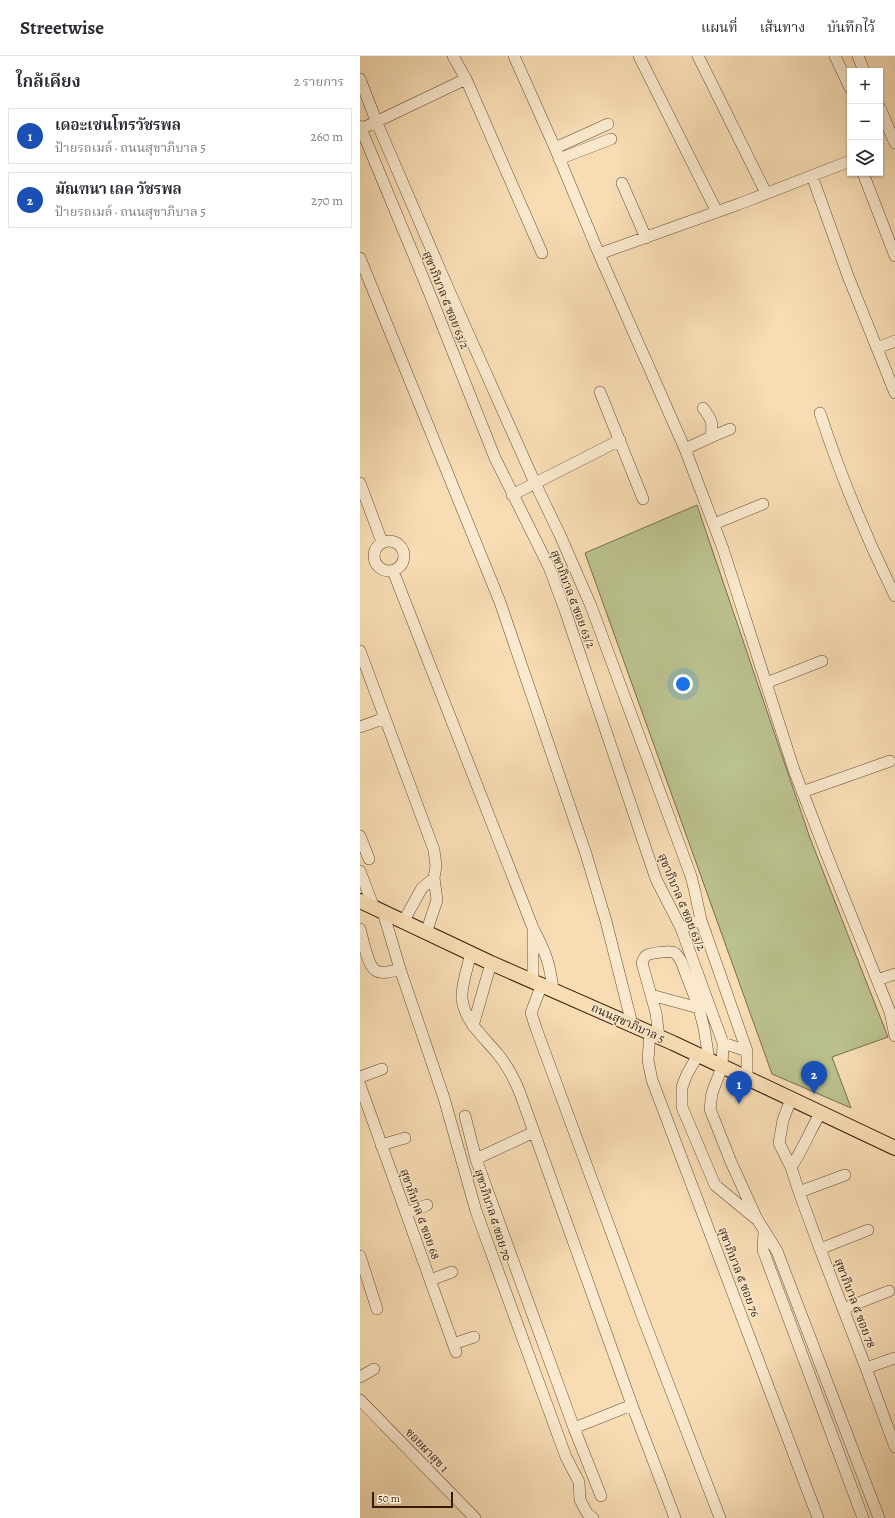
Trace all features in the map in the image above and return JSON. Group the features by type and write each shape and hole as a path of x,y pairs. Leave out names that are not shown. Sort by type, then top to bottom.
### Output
{"main road":[{"name":"ถนนสุขาภิบาล 5","path":"360,901 492,963 632,1024 895,1148"}],"street":[{"path":"453,56 466,79 542,253"},
{"path":"514,56 685,449 714,524 802,792 890,1012 895,1036"},
{"path":"639,56 717,212"},
{"path":"698,56 766,193"},
{"path":"835,56 847,82"},
{"path":"858,56 863,68"},
{"path":"360,79 377,123 535,483 560,534 591,606 691,876 701,920 747,1051 747,1078"},
{"path":"361,128 377,123 466,79"},
{"path":"883,115 895,143"},
{"path":"557,154 608,124"},
{"name":"สุขาภิบาล ๕ ซอย 63/2","path":"361,128 429,292 495,458 549,567 656,879 682,928 723,1043"},
{"path":"557,154 611,139"},
{"path":"599,254 717,212 847,162"},
{"path":"812,176 848,276 895,393"},
{"path":"864,176 895,256"},
{"path":"622,183 646,238"},
{"path":"360,258 500,602 586,854 606,922 632,1024"},
{"path":"877,348 895,340"},
{"path":"600,392 643,499"},
{"path":"703,408 711,418 711,437"},
{"path":"820,414 856,514 895,596"},
{"path":"685,449 730,429"},
{"path":"512,495 620,440"},
{"path":"360,483 382,542"},
{"path":"714,524 763,504"},
{"path":"382,542 395,542 399,545 403,553 403,562 393,571 379,568 374,559 375,549 382,542"},
{"path":"393,571 533,928 546,954 550,967 531,1013 643,1318 720,1518"},
{"path":"360,651 434,850 436,866 434,878 437,900 426,933"},
{"path":"766,683 822,661"},
{"path":"360,727 385,718"},
{"path":"802,792 890,761"},
{"path":"360,836 369,859"},
{"name":"สุขาภิบาล ๕ ซอย 70","path":"360,871 378,910 400,969 444,1098 476,1211 566,1457 579,1482 580,1500 587,1513 593,1518"},
{"path":"402,922 422,888 434,878"},
{"path":"682,928 701,920"},
{"path":"533,928 543,985"},
{"path":"360,929 369,961 375,970 382,972 400,969"},
{"name":"สุขาภิบาล ๕ ซอย 76","path":"699,1008 678,955 670,951 648,955 644,958 642,963 651,995 655,1035 648,1060 652,1080 818,1518"},
{"path":"471,953 462,998 466,1014 473,1026 512,1072 632,1405 675,1518"},
{"path":"473,1026 492,963"},
{"path":"877,980 895,974"},
{"path":"651,995 699,1008 704,1028 703,1058 687,1074 682,1087 682,1107 715,1185 757,1220"},
{"path":"747,1051 723,1043 722,1067 712,1093 710,1109 731,1162 757,1220 777,1251 879,1518"},
{"path":"360,1077 382,1069"},
{"name":"สุขาภิบาล ๕ ซอย 68","path":"360,1085 454,1348 474,1337"},
{"name":"สุขาภิบาล ๕ ซอย 78","path":"791,1099 783,1120 779,1144 791,1167 843,1309 892,1429 895,1447"},
{"path":"791,1167 798,1158 809,1132 821,1112"},
{"path":"465,1116 476,1159 574,1428 601,1496"},
{"path":"476,1159 534,1132"},
{"path":"381,1144 405,1138"},
{"path":"799,1192 845,1175"},
{"path":"406,1213 427,1205"},
{"path":"820,1249 868,1230"},
{"path":"764,1232 763,1250 864,1518"},
{"path":"360,1256 377,1309"},
{"path":"430,1280 452,1272"},
{"path":"843,1309 889,1291"},
{"path":"866,1368 895,1358"},
{"path":"360,1377 374,1369"},
{"name":"ซอยผาสุข 1","path":"360,1400 475,1518"},
{"path":"574,1428 632,1405"},
{"path":"836,1445 849,1440"}],"green space":[{"path":"697,505 810,838 888,1037 832,1057 851,1108 772,1074 585,553"}],"place":[{"name":"มัณฑนา เลค วัชรพล","path":"814,1094"},
{"name":"เดอะเซนโทรวัชรพล","path":"739,1104"}]}
